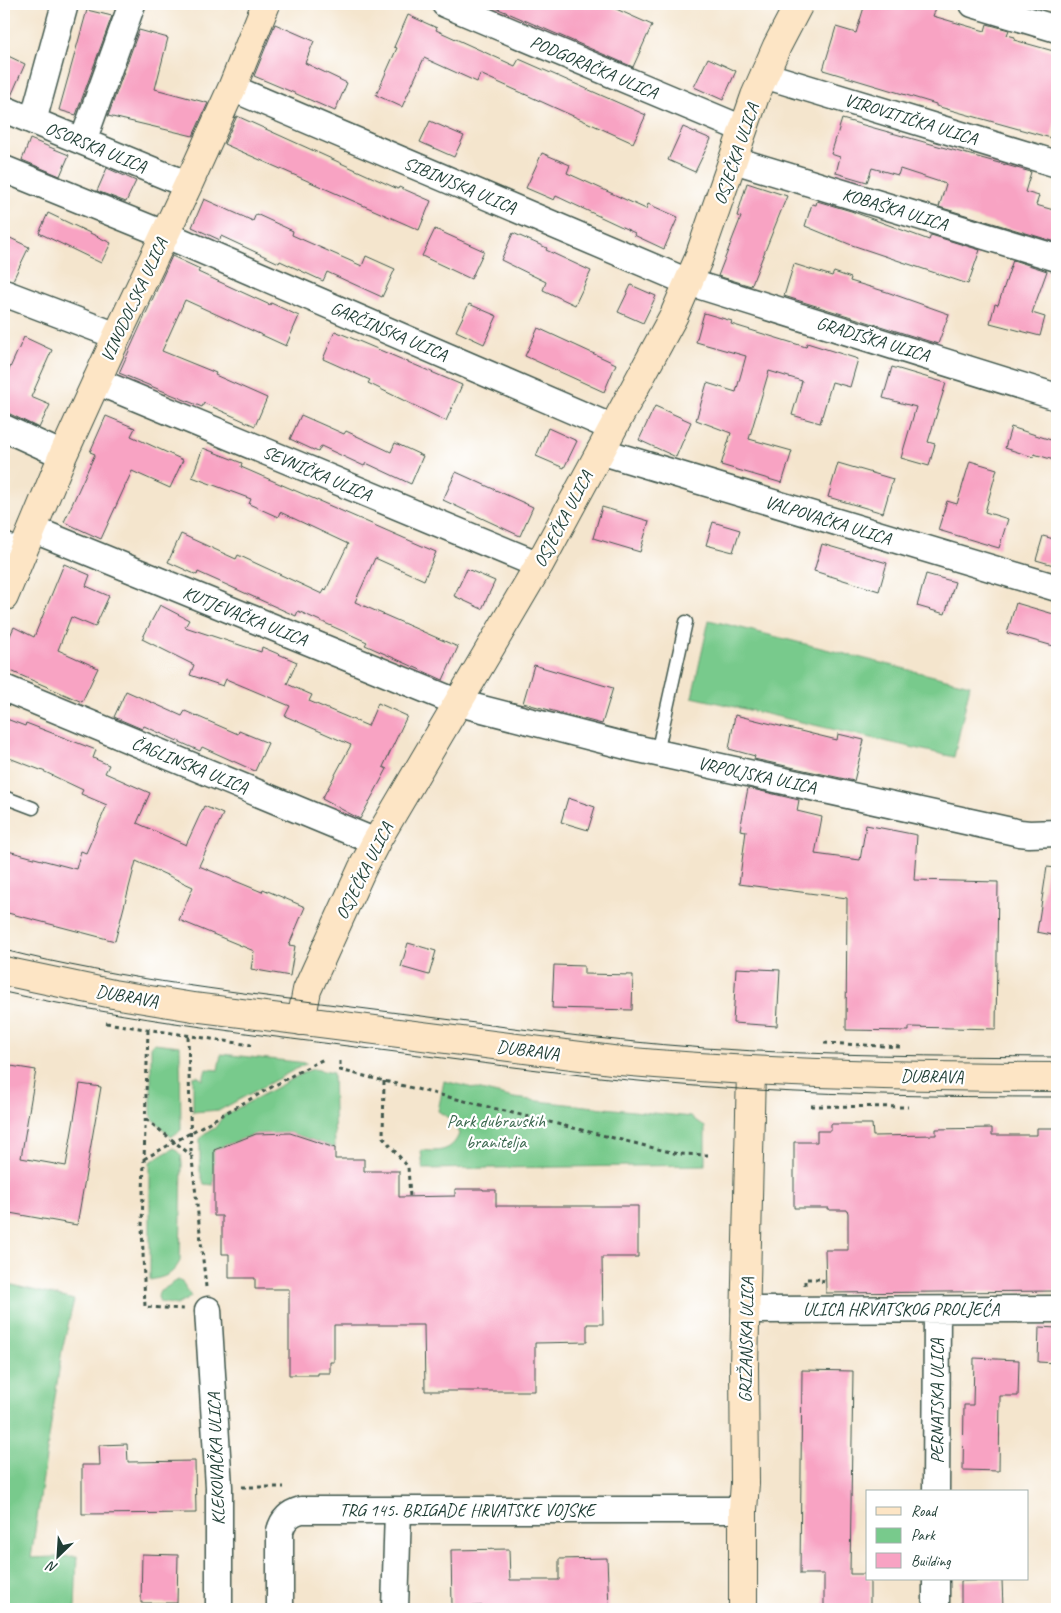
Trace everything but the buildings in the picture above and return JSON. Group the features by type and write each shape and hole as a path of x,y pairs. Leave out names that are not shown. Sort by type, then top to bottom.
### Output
{"street":[{"path":"33,121 65,4"},
{"path":"83,142 132,4"},
{"name":"VINODOLSKA ULICA","path":"4,597 13,550 32,529 96,381 232,88 266,4"},
{"name":"PODGORAČKA ULICA","path":"445,4 743,130"},
{"name":"OSJEČKA ULICA","path":"301,1021 307,990 376,842 539,565 670,324 698,260 764,75 799,4"},
{"path":"973,4 1057,29"},
{"name":"VIROVITIČKA ULICA","path":"764,75 1057,164"},
{"name":"SIBINJSKA ULICA","path":"232,88 688,282"},
{"name":"OSORSKA ULICA","path":"4,110 188,184"},
{"name":"KOBAŠKA ULICA","path":"734,160 1057,258"},
{"name":"GARČINSKA ULICA","path":"4,169 164,234 613,428"},
{"name":"GRADIŠKA ULICA","path":"688,282 1057,397"},
{"path":"4,293 117,336"},
{"name":"SEVNIČKA ULICA","path":"96,381 539,565"},
{"path":"4,428 63,455"},
{"name":"VALPOVAČKA ULICA","path":"600,451 1057,588"},
{"name":"KUTJEVAČKA ULICA","path":"32,529 459,703"},
{"name":"ČAGLINSKA ULICA","path":"4,688 376,842"},
{"name":"VRPOLJSKA ULICA","path":"459,703 657,753 1028,834 1057,833"},
{"name":"DUBRAVA","path":"4,971 112,994 301,1021 593,1058 751,1071 896,1076 1057,1077"},
{"name":"GRIŽANSKA ULICA","path":"743,1609 745,1310 751,1071"},
{"name":"ULICA HRVATSKOG PROLJEĆA","path":"745,1310 1057,1309"},
{"name":"KLEKOVAČKA ULICA","path":"208,1310 218,1487 219,1609"},
{"name":"PERNATSKA ULICA","path":"936,1490 937,1310"},
{"name":"TRG 145. BRIGADE HRVATSKE VOJSKE","path":"280,1609 280,1531 282,1524 293,1512 301,1510 743,1510"},
{"path":"395,1609 398,1510"},
{"path":"936,1580 936,1609"}],"lane":[{"path":"657,753 686,622"},
{"path":"4,797 33,808"}],"path":[{"path":"106,1023 250,1046"},
{"path":"148,1030 142,1226 145,1307 208,1310 192,1155 188,1036"},
{"path":"824,1043 902,1047"},
{"path":"144,1159 324,1059"},
{"path":"340,1061 340,1070 678,1154 708,1155"},
{"path":"384,1081 383,1137 408,1167 410,1197"},
{"path":"811,1106 908,1107"},
{"path":"146,1119 192,1155"},
{"path":"218,1487 284,1487"}],"green space":[{"path":"709,620 970,685 954,757 692,697"},
{"path":"154,1043 180,1046 181,1130 171,1137 154,1120 151,1114 151,1047"},
{"path":"221,1054 307,1063 220,1110 193,1112 193,1077 197,1076 203,1080 206,1069 218,1070"},
{"path":"314,1069 333,1073 335,1148 290,1133 256,1134 214,1150 214,1185 204,1184 200,1171 200,1139 205,1133 215,1128 223,1116"},
{"name":"Park dubravskih branitelja","path":"444,1081 514,1098 691,1117 705,1127 705,1165 423,1169 421,1150 444,1150 456,1140 459,1134 453,1121 438,1111"},
{"path":"174,1148 181,1155 182,1164 180,1261 168,1275 150,1280 150,1162"},
{"path":"178,1280 183,1283 191,1297 177,1305 160,1302 159,1292"},
{"path":"4,1283 74,1300 62,1350 31,1558 77,1556 75,1609 4,1609"}],"tram line":[{"path":"4,950 94,970 184,985 578,1036 705,1048 793,1053 1057,1057"},
{"path":"4,992 99,1011 195,1026 618,1079 740,1089 831,1093 1057,1097"}]}
